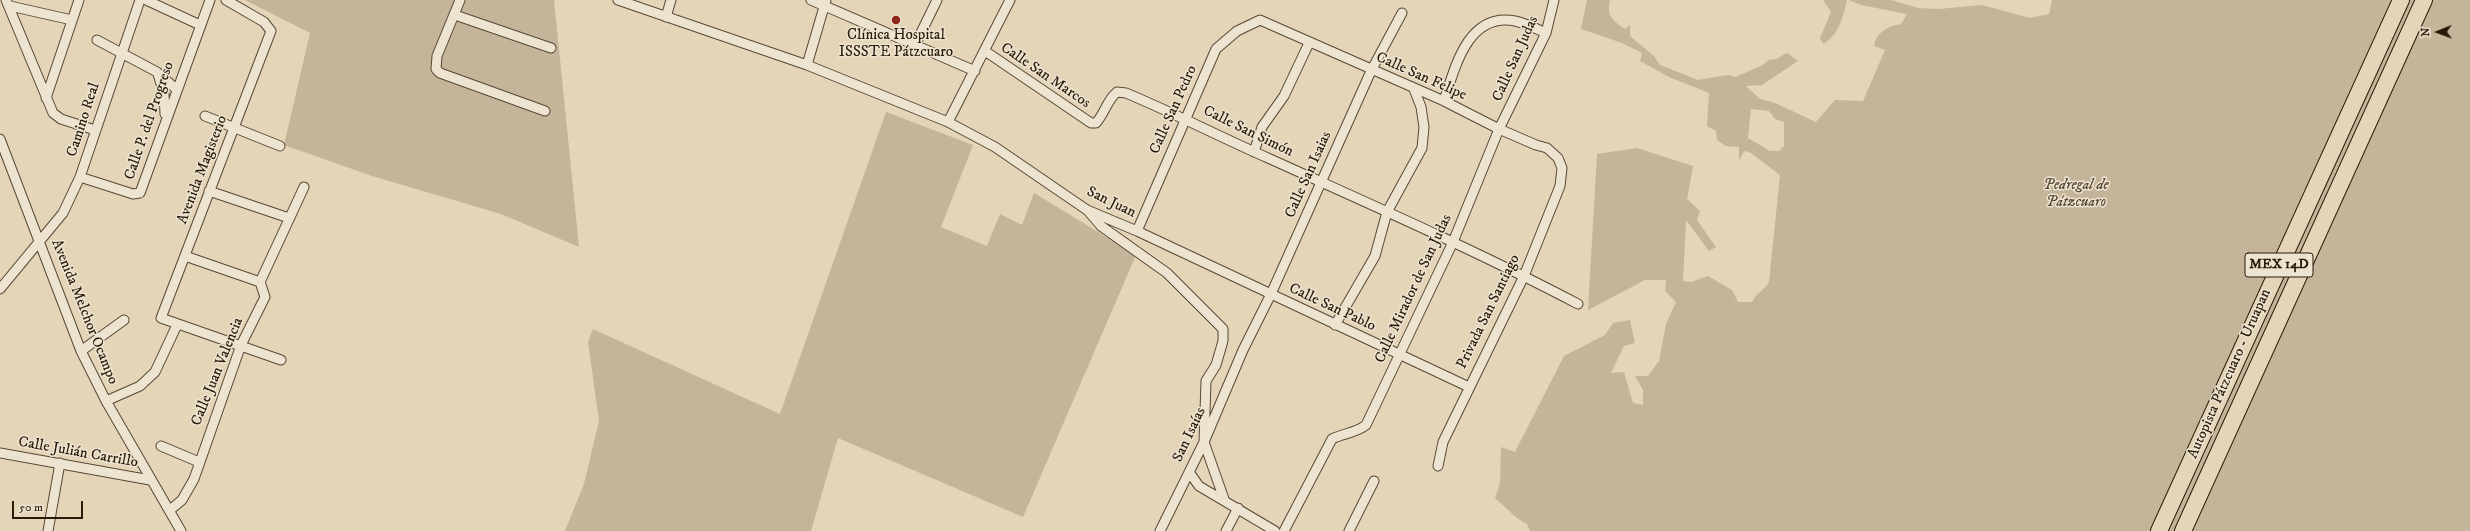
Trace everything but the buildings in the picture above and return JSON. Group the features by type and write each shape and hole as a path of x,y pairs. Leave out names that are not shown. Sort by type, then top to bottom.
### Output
{"highway":[{"name":"Autopista Pátzcuaro - Uruapan","path":"2159,531 2401,0"},
{"name":"Autopista Pátzcuaro - Uruapan","path":"2184,531 2424,0"}],"street":[{"path":"46,98 79,0"},
{"name":"Camino Real","path":"0,289 62,213 80,177 120,52 140,0"},
{"path":"146,0 200,25"},
{"name":"Calle P. del Progreso","path":"80,177 133,194 140,193 176,89 210,0"},
{"name":"Avenida Magisterio","path":"177,325 161,318 271,31 264,22 226,0"},
{"path":"460,0 437,56 436,69 440,74 545,111"},
{"name":"San Juan","path":"618,0 808,65 948,122 995,147 1087,210 1137,231 1271,294"},
{"path":"666,17 671,0"},
{"path":"812,0 825,2 974,71"},
{"path":"915,45 937,0"},
{"path":"948,122 1010,0"},
{"name":"Calle San Judas","path":"1499,129 1546,33 1554,0"},
{"path":"808,65 825,2"},
{"path":"8,3 72,20"},
{"path":"8,3 53,113 62,119 95,130"},
{"name":"Calle San Isaias","path":"1243,350 1271,294 1371,71 1402,13"},
{"path":"455,15 551,48"},
{"name":"Calle San Felipe","path":"1260,20 1371,71 1444,101 1499,129 1536,145 1547,148 1558,158 1562,168"},
{"name":"Calle San Pedro","path":"1137,231 1216,49 1237,31 1260,20"},
{"path":"1444,101 1457,63 1467,42 1476,30 1488,22 1515,21 1546,33"},
{"path":"98,40 157,72 176,89"},
{"path":"1254,152 1262,127 1284,96 1309,43"},
{"name":"Calle San Marcos","path":"985,51 1091,123 1096,123 1111,97 1117,92"},
{"path":"157,72 164,94 166,120"},
{"path":"1335,325 1375,256 1387,212 1422,148 1424,128 1421,107 1414,89"},
{"name":"Calle San Simón","path":"1117,92 1126,93 1186,118 1254,152 1453,242 1578,304"},
{"path":"205,116 280,146"},
{"name":"Calle Mirador de San Judas","path":"1284,531 1332,439 1341,434 1358,432 1366,425 1453,242 1499,129"},
{"name":"Avenida Melchor Ocampo","path":"0,139 82,350 106,401 150,480 170,510 181,531"},
{"name":"Privada San Santiago","path":"1438,466 1443,442 1524,276 1560,186 1562,168"},
{"path":"185,256 260,282 304,187"},
{"path":"209,192 289,218"},
{"path":"1087,210 1102,226 1167,273 1223,329 1223,341 1216,365 1206,381 1204,442 1224,499"},
{"name":"Calle Juan Valencia","path":"170,510 182,500 194,479 198,462 234,371 241,346 265,297 260,282"},
{"name":"Calle San Pablo","path":"1271,294 1469,387"},
{"path":"82,350 124,320"},
{"path":"106,401 140,386 155,372 177,325 281,360"},
{"name":"San Isaías","path":"1160,531 1204,442 1243,350"},
{"path":"161,446 198,462"},
{"name":"Calle Julián Carrillo","path":"0,453 150,480"},
{"path":"48,531 60,463"},
{"path":"1189,472 1199,486 1224,499 1275,531"},
{"path":"1349,531 1374,481"},
{"path":"1226,531 1238,508"}],"green space":[{"path":"245,0 554,0 579,247 501,214 372,176 284,145 310,33"},
{"name":"Pedregal de Pátzcuaro","path":"1587,0 1610,0 1609,10 1614,20 1625,29 1630,25 1630,36 1654,56 1660,65 1698,80 1728,75 1735,77 1787,53 1798,61 1762,85 1746,86 1760,99 1775,103 1816,122 1835,100 1863,101 1885,50 1874,46 1877,37 1884,30 1901,24 1907,14 1861,5 1849,0 1891,0 1918,8 1939,9 1982,5 2030,18 2049,14 2052,0 2470,0 2470,531 1530,531 1527,524 1517,518 1495,498 1500,483 1501,447 1515,452 1564,356 1605,335 1613,323 1630,320 1635,343 1624,346 1611,373 1624,372 1633,403 1643,405 1643,390 1635,376 1648,376 1659,361 1666,324 1676,302 1665,291 1666,280 1645,280 1588,310 1597,154 1637,148 1693,166 1687,199 1700,211 1697,220 1716,247 1709,251 1686,220 1683,281 1691,282 1708,276 1732,290 1738,302 1752,302 1769,282 1780,175 1751,153 1744,151 1739,161 1739,147 1726,146 1717,140 1716,131 1707,126 1709,93 1669,77 1640,61 1642,53 1622,43 1581,29","holes":["1751,109 1769,111 1775,119 1784,122 1784,146 1779,151 1770,151 1748,138"]},
{"path":"1823,0 1847,0 1837,31 1823,44 1820,38 1831,12"},
{"path":"886,112 973,145 941,227 987,246 1000,214 1022,225 1034,193 1136,255 1023,517 838,438 811,531 565,531 584,484 599,421 588,342 593,329 780,414"}],"place":[{"name":"Clínica Hospital ISSSTE Pátzcuaro","path":"896,20"}]}
